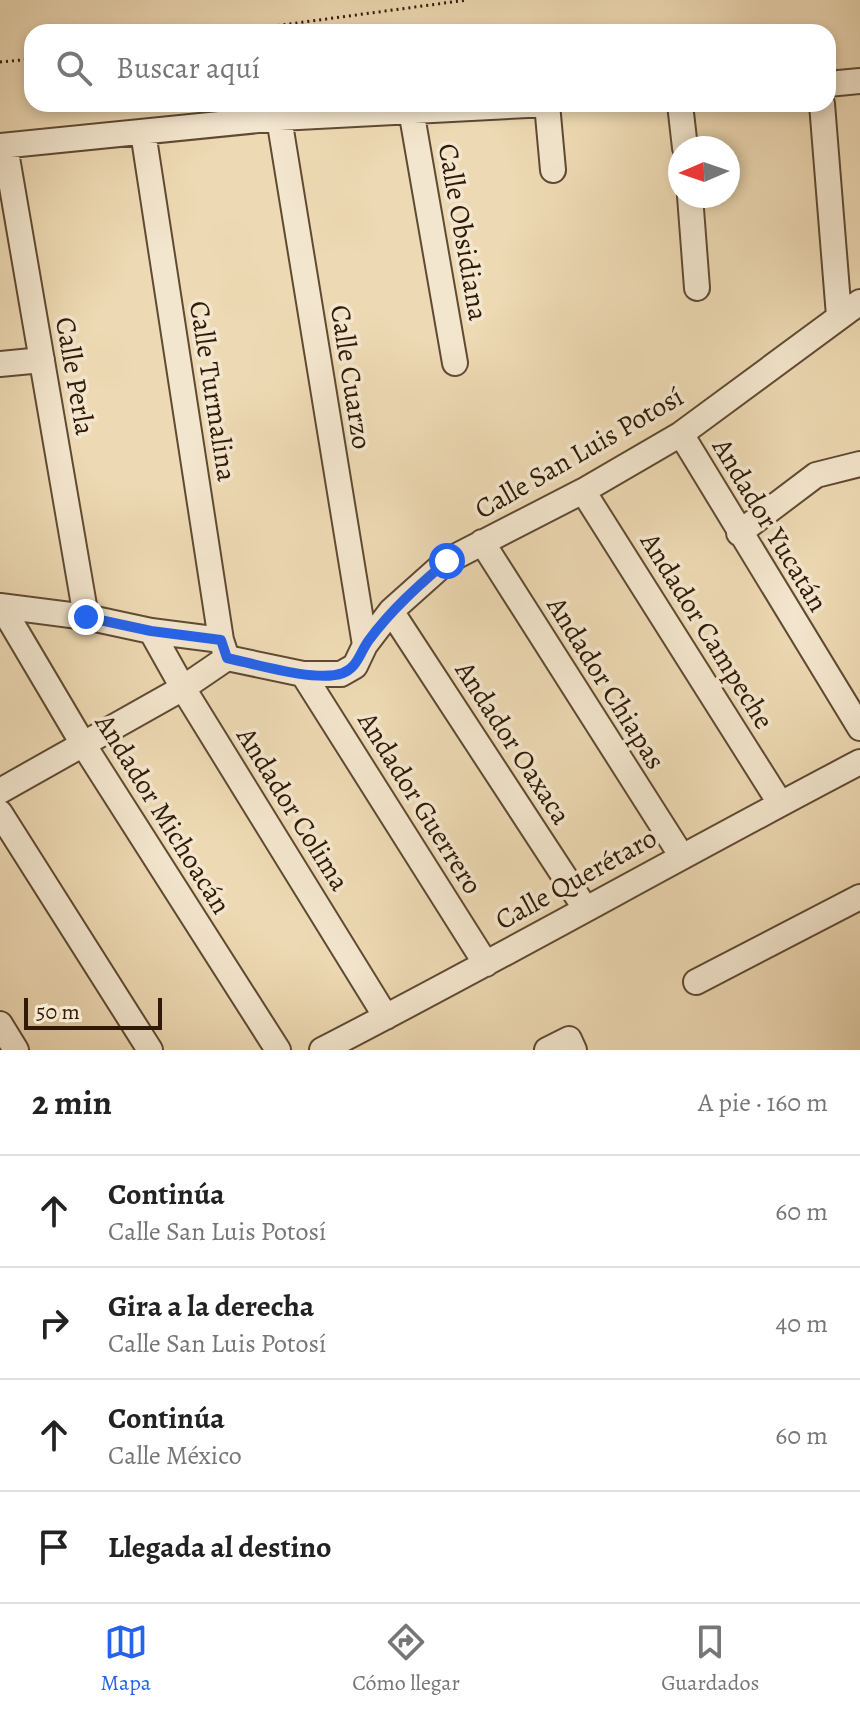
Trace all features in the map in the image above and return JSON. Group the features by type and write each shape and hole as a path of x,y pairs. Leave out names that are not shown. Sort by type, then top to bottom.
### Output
{"street":[{"path":"836,83 860,81"},
{"path":"3,146 279,118 378,112"},
{"name":"Calle Obsidiana","path":"411,112 455,363"},
{"path":"549,112 553,170"},
{"path":"681,112 684,136"},
{"path":"823,112 839,316"},
{"name":"Calle Cuarzo","path":"279,118 365,645"},
{"name":"Calle Turmalina","path":"143,132 224,649"},
{"name":"Calle Perla","path":"3,146 86,617"},
{"path":"691,208 697,288"},
{"name":"Calle San Luis Potosí","path":"1,607 86,617 151,631 224,649 303,674 341,674 355,666 365,645 391,611 447,561 583,491 681,434 860,302"},
{"path":"0,364 42,360"},
{"name":"Andador Yucatán","path":"681,434 860,728"},
{"path":"739,533 816,475 860,464"},
{"name":"Andador Campeche","path":"583,491 780,803"},
{"name":"Andador Chiapas","path":"482,542 681,855"},
{"name":"Andador Michoacán","path":"1,607 83,744 278,1050"},
{"name":"Andador Oaxaca","path":"391,611 585,908"},
{"name":"Andador Colima","path":"151,631 386,1017"},
{"path":"0,791 183,688 224,649"},
{"name":"Andador Guerrero","path":"303,674 486,964"},
{"name":"Calle Querétaro","path":"322,1050 486,964 681,855 860,762"},
{"path":"0,813 150,1050"},
{"path":"696,982 860,897"},
{"path":"0,1024 16,1050"}],"path":[{"path":"289,24 467,0"},
{"path":"0,62 24,60"}],"route":[{"path":"86,617 151,631 221,640 227,658 303,674 341,674 355,666 365,645 391,611 447,561"}]}
